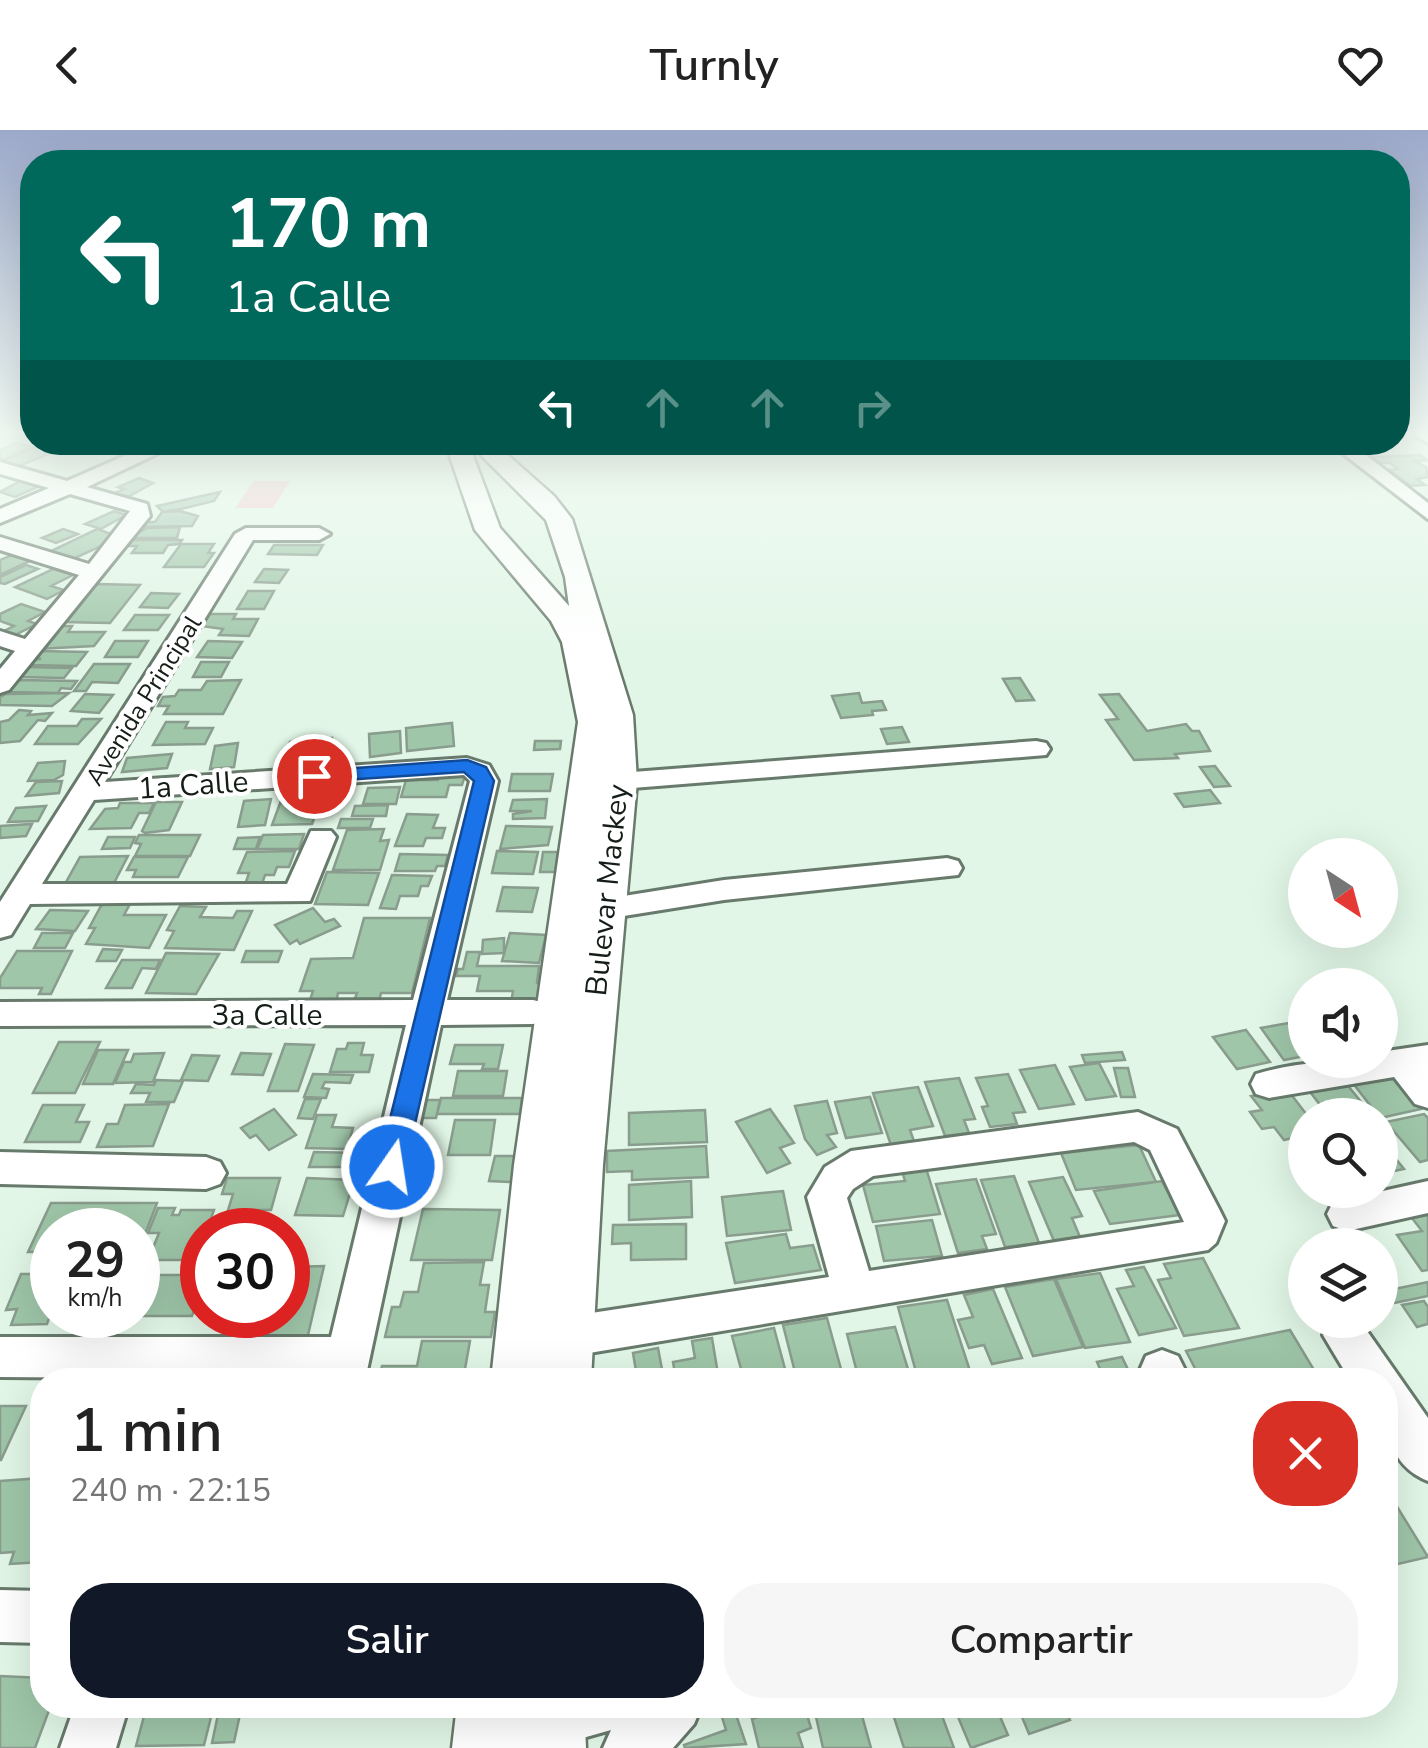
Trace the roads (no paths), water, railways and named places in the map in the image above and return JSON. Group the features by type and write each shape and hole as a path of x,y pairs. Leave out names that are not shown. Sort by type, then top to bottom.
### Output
{"main road":[{"name":"Bulevar Mackey","path":"502,510 576,642 594,722 538,1165 519,1368"},
{"path":"513,526 530,510"},
{"name":"Bulevar Mackey","path":"552,510 579,577 584,610 608,675 617,714 620,781 564,1359"},
{"path":"513,526 547,532 561,591 584,610"},
{"path":"486,1748 548,1718"}],"street":[{"path":"0,685 95,573 140,516 140,510"},
{"name":"Avenida Principal","path":"0,927 246,534 319,534"},
{"path":"0,543 95,573"},
{"path":"0,638 31,649"},
{"path":"620,781 1036,750"},
{"name":"1a Calle","path":"86,792 467,766 479,772 484,781 426,1015"},
{"path":"21,894 299,894 321,838"},
{"path":"605,909 724,890 947,868"},
{"name":"3a Calle","path":"0,1014 533,1012"},
{"path":"0,1356 346,1368 426,1015"},
{"path":"1269,1084 1415,1060 1428,1094"},
{"path":"564,1359 854,1291 1194,1238 1202,1232 1205,1221 1164,1140 1138,1126 865,1162 839,1178 828,1197 854,1291"},
{"path":"0,1168 206,1173"},
{"path":"1347,1214 1428,1198"},
{"path":"1347,1338 1368,1368"},
{"path":"1398,1413 1428,1458"},
{"path":"0,1616 30,1617"},
{"path":"88,1748 98,1718"},
{"path":"631,1748 643,1741 663,1718"}]}
